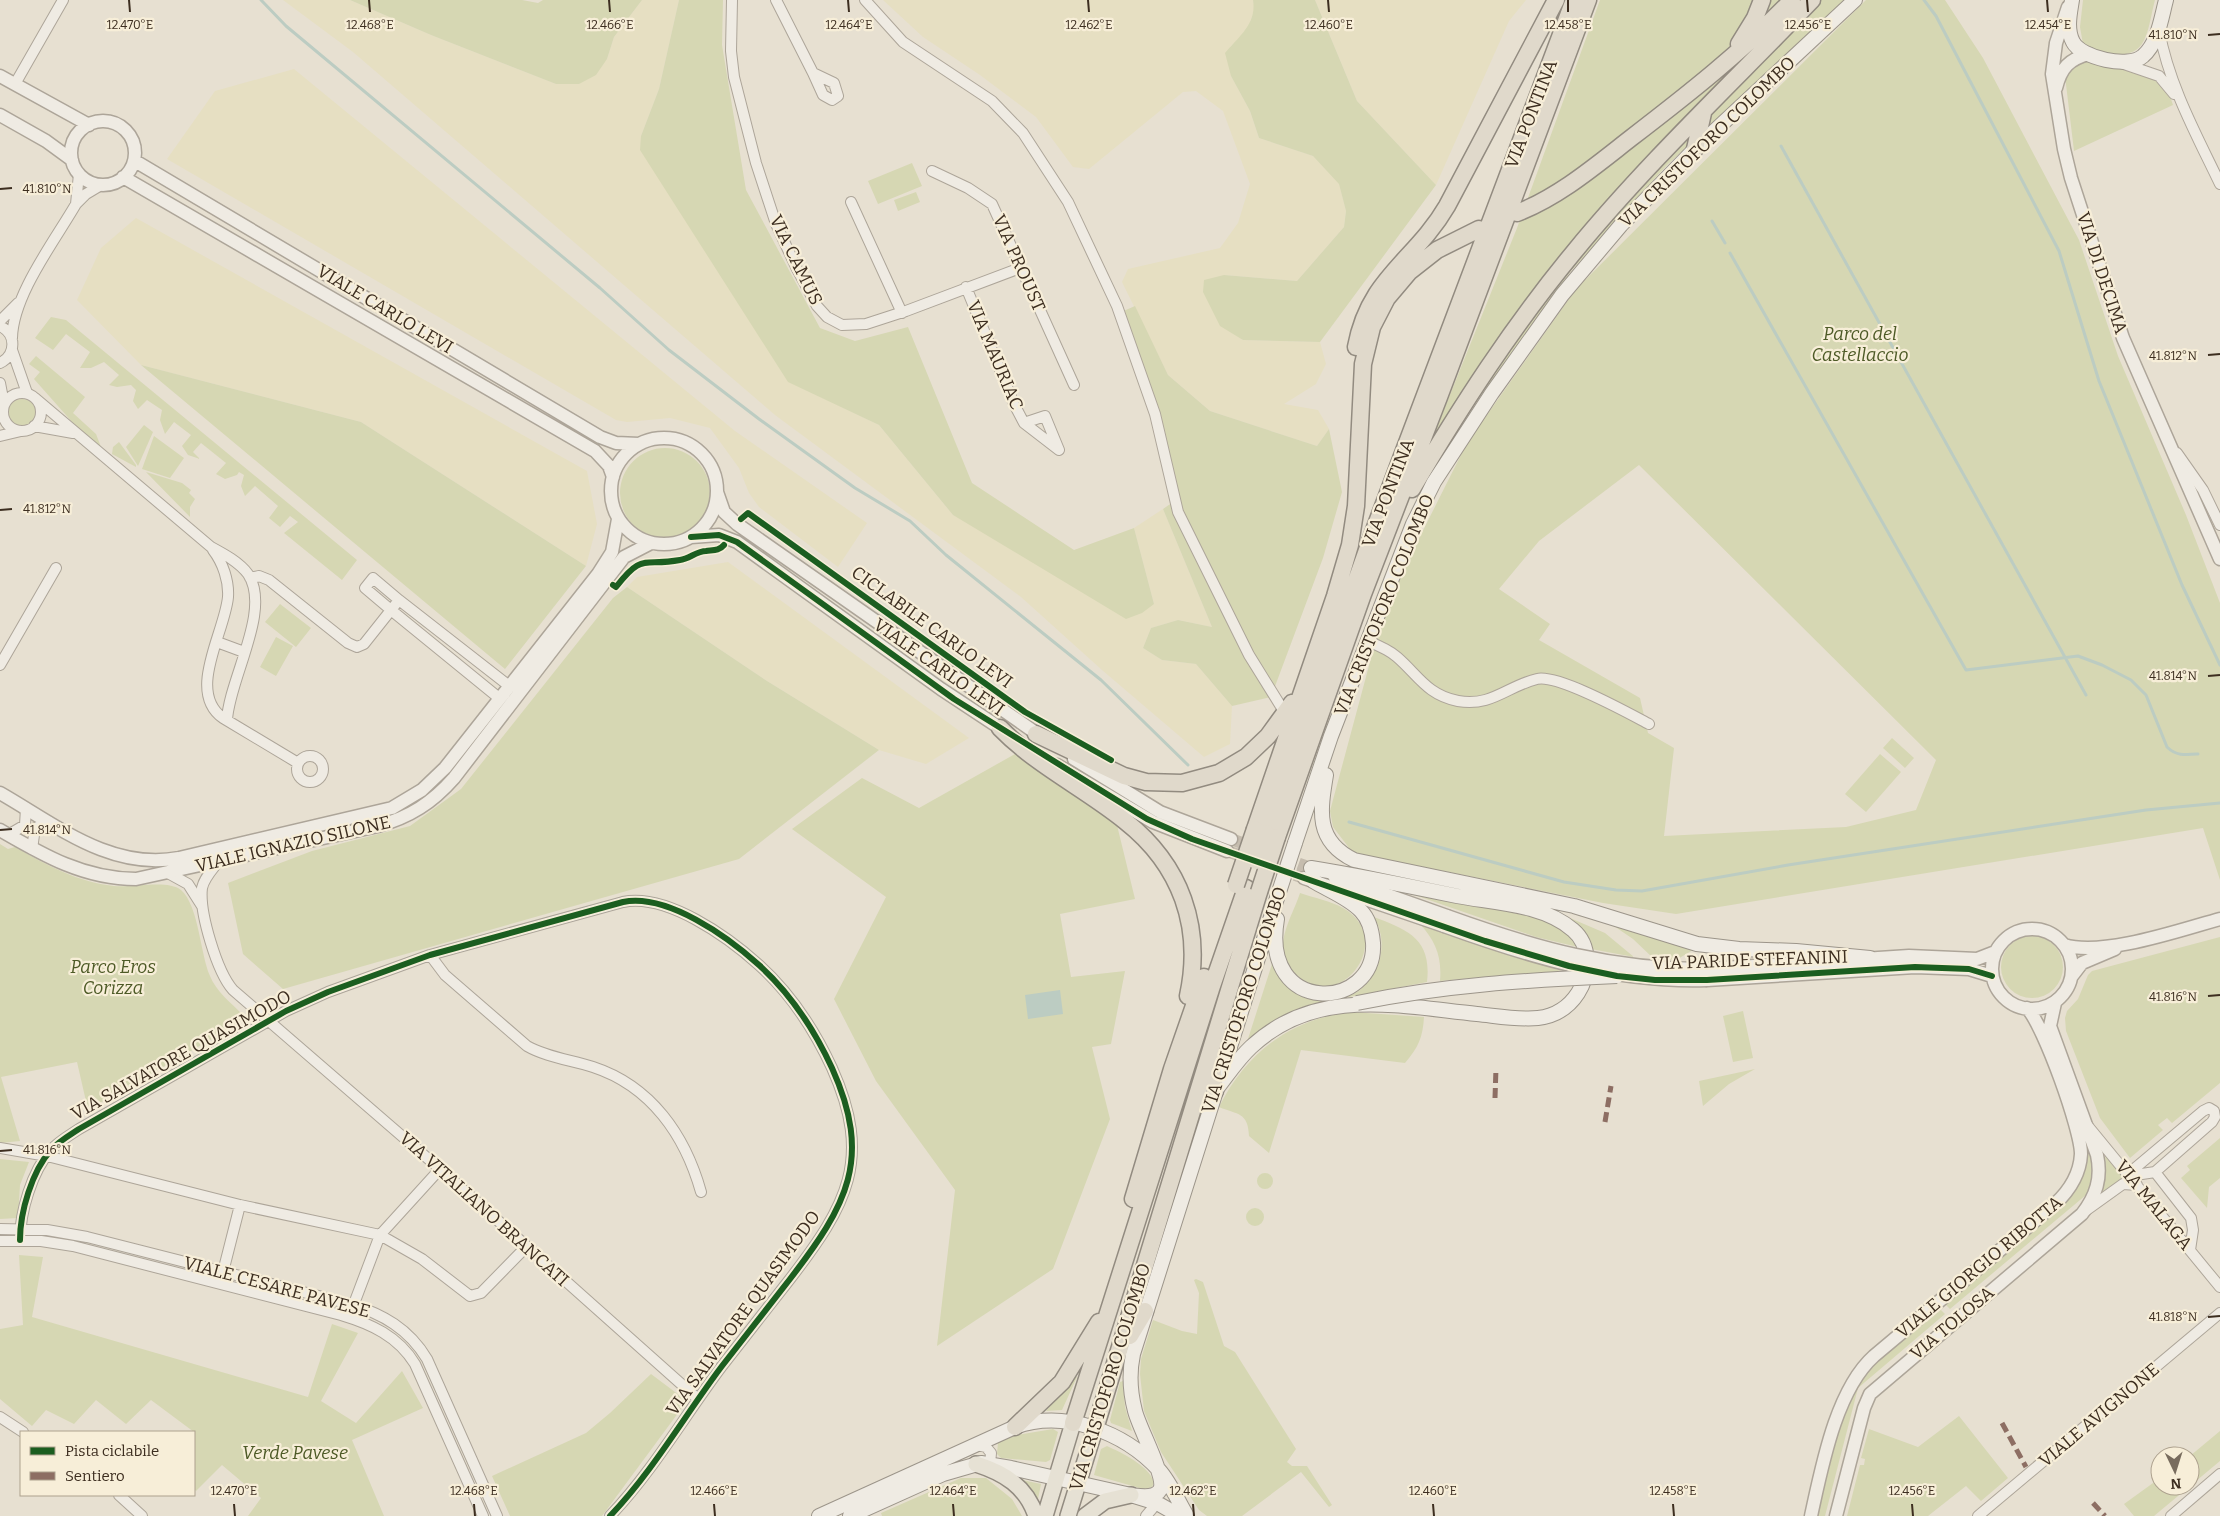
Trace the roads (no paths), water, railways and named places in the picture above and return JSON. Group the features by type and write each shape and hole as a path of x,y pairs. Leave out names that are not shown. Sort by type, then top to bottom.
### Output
{"highway":[{"path":"1356,506 1352,460 1352,387 1355,349 1363,317 1382,285 1428,234 1444,212 1556,0"},
{"name":"VIA PONTINA","path":"1266,833 1376,525 1574,0"},
{"name":"VIA PONTINA","path":"1389,527 1588,0"},
{"path":"1578,28 1596,0"},
{"path":"1730,59 1752,25 1762,0"},
{"path":"1517,213 1556,194 1582,176 1730,59 1792,0"},
{"name":"VIA CRISTOFORO COLOMBO","path":"1073,1423 1211,989 1266,833 1389,527 1469,393 1532,305 1609,212 1812,0"},
{"path":"1695,149 1703,113"},
{"name":"VIA CRISTOFORO COLOMBO","path":"1112,1301 1110,1273 1172,1069 1247,888 1266,833 1303,687 1344,566 1356,506 1363,364 1375,320 1390,294 1415,267 1443,247 1479,229"},
{"path":"1036,734 1124,776 1152,783 1182,783 1207,778 1240,762 1259,746 1303,687"},
{"path":"1000,728 1028,754 1132,826 1161,857 1177,884 1189,916 1194,958 1188,995 1173,1050 1172,1069"},
{"name":"VIA CRISTOFORO COLOMBO","path":"1095,1429 1213,1042 1247,888"},
{"path":"1213,1042 1211,1058 1215,1091"},
{"path":"1015,1427 1065,1378 1112,1301"},
{"path":"1116,1359 1145,1311"}],"main road":[{"name":"VIA CRISTOFORO COLOMBO","path":"1160,1471 1138,1424 1130,1387 1131,1361 1215,1091 1331,736 1366,641 1423,504 1492,393 1533,333 1590,261 1621,225 1695,149 1856,0"},
{"name":"VIA DI DECIMA","path":"2071,0 2069,26 2071,37 2077,47 2089,54"},
{"path":"2089,54 2117,62 2130,62 2143,56 2159,28 2166,0"},
{"path":"1331,736 1321,805 1322,822 1333,844 1354,860 1574,906 1697,944 1739,949 1796,951 1870,958"},
{"path":"1277,898 1275,946 1278,962 1285,974 1298,987 1310,992 1328,994 1345,989 1362,977 1370,963 1373,949 1371,929 1367,919 1357,907 1309,873"},
{"path":"1309,873 1510,906 1546,915 1568,926 1579,936 1586,952 1586,970 1583,984 1576,996 1561,1010 1543,1018 1530,1019 1357,1003"},
{"path":"1215,1091 1243,1056 1274,1029 1312,1012 1418,991 1486,983 1617,976"},
{"path":"820,1516 1015,1427 1045,1421 1073,1423 1095,1429 1136,1450 1160,1471 1186,1516"},
{"name":"VIA CRISTOFORO COLOMBO","path":"1045,1516 1073,1423"},
{"name":"VIA CRISTOFORO COLOMBO","path":"1068,1516 1095,1429"},
{"path":"850,1516 870,1512 944,1474 983,1464 1057,1477 1132,1495 1148,1496 1157,1493 1162,1484 1160,1471"},
{"path":"983,1464 1014,1482 1027,1497 1036,1516"},
{"path":"1085,1516 1105,1501 1132,1495 1160,1509 1180,1516"}],"street":[{"path":"15,84 63,0"},
{"name":"VIA CAMUS","path":"732,0 731,51 734,77 756,163 776,224 801,276 817,306 834,322 855,326 902,313 1020,268"},
{"path":"776,0 805,61 813,73"},
{"path":"865,0 903,42 992,101 1023,133 1068,202 1117,306 1155,414 1178,512 1249,655 1285,713"},
{"name":"VIA DI DECIMA","path":"2071,0 2054,52 2052,74 2068,164 2112,307 2130,354 2220,559"},
{"path":"2159,28 2163,50 2178,98 2220,184"},
{"path":"2056,90 2060,74 2068,63 2074,58 2089,54"},
{"path":"2117,62 2159,76 2178,98"},
{"path":"0,76 89,125"},
{"path":"0,115 50,144 72,160 79,174 89,182 101,185 112,184 124,177 131,169 134,161 133,143 123,129 109,122 89,125 74,139 72,160"},
{"name":"VIALE CARLO LEVI","path":"134,161 600,437 616,443 639,444"},
{"name":"VIA PROUST","path":"932,171 968,188 992,204 1074,385"},
{"path":"76,204 79,174"},
{"name":"VIALE CARLO LEVI","path":"124,177 595,451 604,460 613,477"},
{"path":"0,436 29,428 41,412 31,396 12,350 13,321 19,302 76,204 86,194 101,185"},
{"path":"851,202 902,313"},
{"name":"VIA MAURIAC","path":"966,287 1014,404 1024,423"},
{"path":"0,320 19,302"},
{"path":"0,326 12,338"},
{"path":"0,363 9,357 12,350"},
{"path":"0,383 2,410 8,425 74,433"},
{"path":"2,410 11,396 31,396 211,547 236,562 250,578 256,606 230,697 227,720"},
{"path":"671,438 692,446 708,461 716,481 717,492 712,513 700,530 691,537 672,544 651,543 629,531 618,519 612,500 613,477 623,458 639,444 655,439 671,438"},
{"path":"2168,440 2203,490 2220,525"},
{"name":"VIALE CARLO LEVI","path":"717,492 724,512 737,524 1036,734 1160,812 1231,839"},
{"name":"VIALE IGNAZIO SILONE","path":"0,793 109,854 133,860 153,862 179,858 380,812 410,798 432,782 450,762 508,685 608,560 612,552 618,519"},
{"name":"VIALE CARLO LEVI","path":"691,537 719,535 737,542 934,684 1000,728 1147,819 1227,851"},
{"name":"VIALE IGNAZIO SILONE","path":"4,832 32,849 70,868 104,877 136,879 378,826 406,816 426,805 454,778 624,557 651,543"},
{"path":"211,547 223,568 228,589 227,604 218,642 209,668 207,690 212,707 227,720 298,763"},
{"path":"0,665 56,568"},
{"path":"250,578 258,576 269,580 348,643 357,647 364,644 399,600"},
{"path":"499,698 365,588 373,578 508,685"},
{"path":"1366,641 1388,650 1424,684 1453,700 1475,702 1488,700 1527,682 1546,679 1609,703 1649,724"},
{"path":"218,642 244,652"},
{"path":"4,832 25,825 26,808"},
{"path":"32,849 36,828 49,822"},
{"path":"203,909 203,885 218,862"},
{"path":"168,873 188,884 203,909"},
{"name":"VIA PARIDE STEFANINI","path":"1309,873 1446,921 1536,957 1617,976 1664,980 1870,958 1927,956 1977,959 1995,952"},
{"name":"VIA SALVATORE QUASIMODO","path":"20,1240 20,1228 32,1186 47,1156 57,1145 79,1129 268,1021 328,992 430,955 623,902 648,902 668,907 692,918 741,950 772,977 807,1021 840,1086 849,1116 852,1152 846,1187 837,1209 820,1239 698,1399 642,1477 610,1516"},
{"name":"VIA VITALIANO BRANCATI","path":"203,909 223,977 233,990 440,1169 698,1399"},
{"path":"2064,945 2084,949 2132,942 2220,919"},
{"name":"VIA PARIDE STEFANINI","path":"1446,921 1570,955 1708,975 1915,967 1969,968 1992,976"},
{"path":"2026,929 2038,929 2048,932 2064,945 2071,959 2072,976 2068,988 2055,1003 2046,1007 2027,1008 2018,1006 2003,996 1992,976 1991,966 1995,952 2009,936 2026,929"},
{"path":"2072,976 2086,961 2132,942"},
{"path":"430,955 445,975 527,1046 540,1052 609,1072 647,1097 671,1125 694,1170 701,1192"},
{"path":"2055,1003 2050,1026 2097,1155 2099,1173 2095,1193 2082,1214"},
{"name":"VIALE GIORGIO RIBOTTA","path":"1811,1516 1839,1410 1858,1374 1874,1356 2055,1204 2069,1189 2075,1178 2081,1154 2078,1133 2044,1037 2035,1018 2027,1008"},
{"path":"2209,1108 2214,1111 2216,1117 2212,1122 2155,1172 2129,1175 2203,1111 2209,1108"},
{"name":"VIA MALAGA","path":"2087,1124 2220,1287"},
{"path":"0,1148 47,1156 240,1205 380,1234 422,1258 470,1296 481,1293 526,1246"},
{"path":"350,1317 380,1234 440,1169"},
{"path":"2155,1172 2191,1218 2193,1230 2190,1250"},
{"name":"VIA TOLOSA","path":"1836,1516 1864,1408 1871,1392 2082,1214 2123,1184 2137,1185"},
{"path":"223,1272 240,1205"},
{"name":"VIALE CESARE PAVESE","path":"0,1229 20,1228 65,1232 354,1305 390,1320 410,1337 423,1352 497,1516"},
{"name":"VIALE CESARE PAVESE","path":"0,1241 41,1241 73,1246 350,1317 384,1332 400,1345 413,1360 483,1516"},
{"path":"192,1277 195,1264"},
{"name":"VIALE AVIGNONE","path":"1978,1516 2220,1313"},
{"path":"0,1417 21,1431"},
{"path":"977,1445 986,1447 991,1453 983,1464"},
{"path":"2176,1514 2220,1474"},
{"path":"120,1496 142,1516"},
{"path":"1146,1516 1160,1509"}],"waterway":[{"path":"261,0 286,26 600,288 669,350 759,419 855,488 910,521 946,555 1101,680 1188,765"},
{"path":"1924,0 1936,16 2059,251 2099,381 2182,585 2220,665"},
{"path":"1781,146 2086,695"},
{"path":"1712,221 1725,243"},
{"path":"1730,253 1966,670 2078,656 2102,665 2131,680 2146,695 2167,747 2170,750 2185,755 2198,754"},
{"path":"1349,822 1564,882 1616,890 1642,891 1788,865 2146,810 2220,803"}],"tunnel":[{"path":"1231,839 1308,867"},
{"path":"1227,851 1304,878"}],"park label":[{"name":"Parco del Castellaccio","path":"1860,344"},
{"name":"Parco Eros Corizza","path":"113,978"},
{"name":"Verde Pavese","path":"295,1453"}]}
